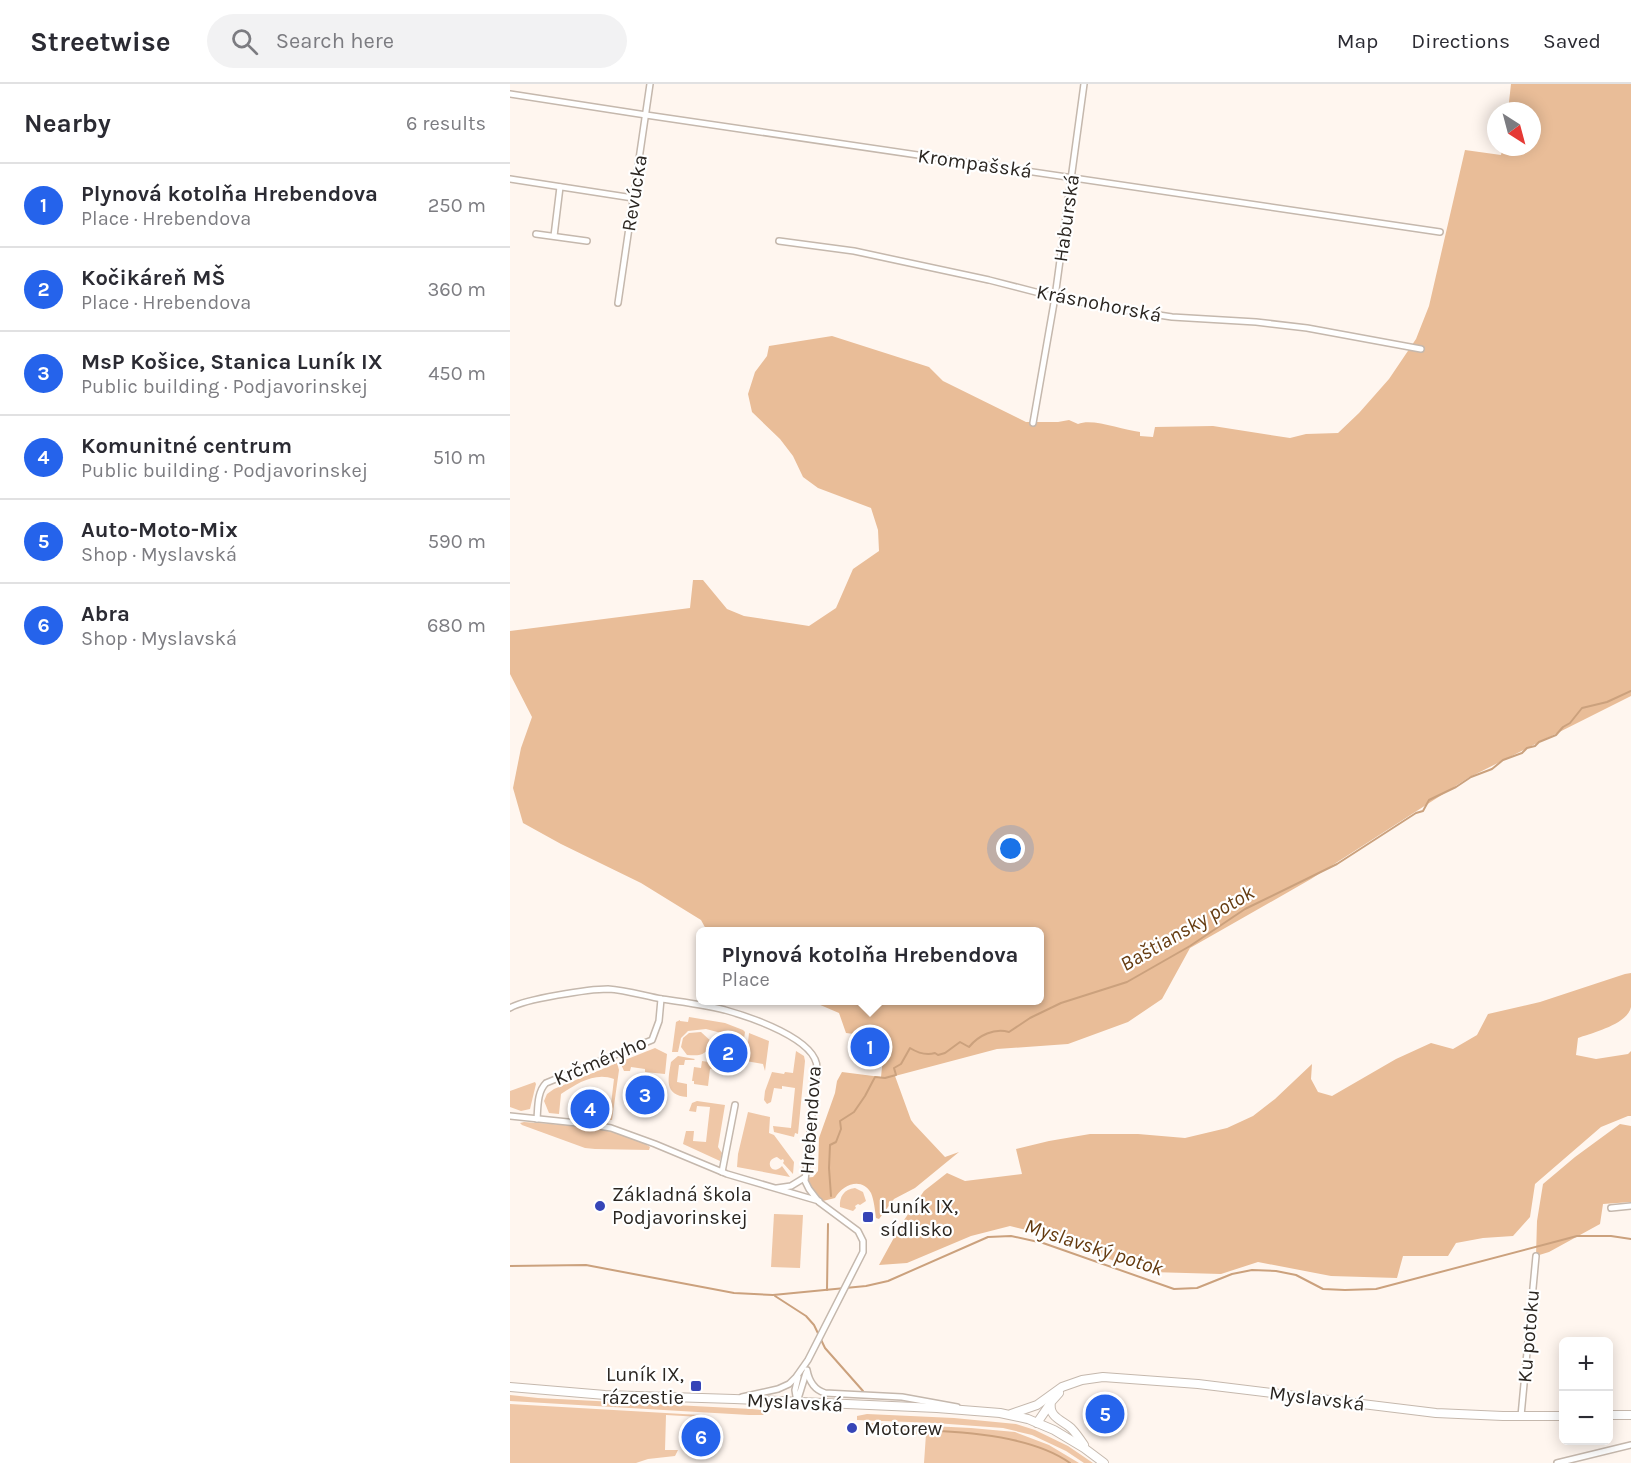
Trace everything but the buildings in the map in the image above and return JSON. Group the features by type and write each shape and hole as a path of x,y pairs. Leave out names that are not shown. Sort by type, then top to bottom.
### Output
{"street":[{"name":"Revúcka","path":"618,303 650,84"},
{"name":"Haburská","path":"1033,423 1055,297 1084,84"},
{"name":"Krompašská","path":"510,94 1440,232"},
{"path":"510,179 633,198"},
{"path":"554,236 560,187"},
{"path":"536,234 587,241"},
{"name":"Krásnohorská","path":"779,241 854,251 989,280 1055,297 1172,317 1256,322 1306,328 1421,349"},
{"name":"Hrebendova","path":"510,1008 525,1002 600,990 620,991 696,1005"},
{"name":"Krčméryho","path":"537,1119 540,1090 546,1083 652,1040 659,1021 661,999"},
{"name":"Hrebendova","path":"696,1005 740,1015 796,1038 812,1052 816,1060 804,1178 808,1189 819,1202 855,1228 862,1238 863,1252 808,1360"},
{"path":"722,1172 735,1105"},
{"path":"510,1116 611,1128 722,1172 819,1202"},
{"path":"776,1188 791,1186 804,1178"},
{"path":"1611,1208 1631,1206"},
{"name":"Ku potoku","path":"1521,1416 1536,1256"},
{"path":"797,1402 808,1360"},
{"path":"734,1399 783,1387 794,1379 808,1360"},
{"path":"807,1370 815,1387 825,1393 902,1397 992,1412"},
{"path":"797,1402 795,1387 800,1372"},
{"name":"Myslavská","path":"510,1387 605,1395 797,1402 992,1412 1010,1415 1034,1407 1058,1389 1072,1384 1097,1378 1133,1378 1209,1385 1424,1412 1559,1416"},
{"name":"Myslavská","path":"1037,1423 1051,1402 1061,1391 1072,1384"},
{"path":"1051,1402 1050,1408 1053,1415 1072,1429 1090,1452"},
{"path":"1010,1415 1037,1423 1071,1439 1104,1463"},
{"path":"1613,1415 1631,1415"},
{"path":"1557,1463 1631,1445"}],"shaded area":[{"path":"1511,84 1631,84 1631,696 1468,778 1311,879 1190,948 1162,999 1128,1022 1068,1044 997,1049 895,1076 914,1124 945,1157 959,1152 915,1188 894,1199 879,1219 876,1218 871,1193 863,1185 853,1184 843,1189 835,1198 819,1202 804,1178 813,1177 818,1171 819,1138 837,1081 842,1072 881,1077 885,1038 846,1033 839,1013 820,1005 1044,1005 1044,927 705,927 701,920 641,883 523,823 513,788 521,748 532,717 510,674 510,631 690,608 693,580 703,580 727,609 744,616 809,626 836,608 853,569 879,551 878,530 871,508 818,488 803,477 793,456 780,439 752,412 748,394 755,372 767,356 769,346 832,336 929,367 943,381 1026,422 1069,420 1078,424 1091,422 1140,432 1140,436 1153,437 1155,427 1213,426 1290,438 1306,434 1338,433 1389,379 1416,339 1429,306 1465,150 1487,153 1487,156 1541,156 1541,102 1509,102"},
{"path":"1631,973 1631,1007 1628,1013 1609,1027 1578,1038 1576,1055 1596,1059 1628,1054 1631,1051 1631,1116 1601,1127 1535,1184 1530,1217 1513,1236 1456,1243 1448,1256 1403,1256 1397,1278 1331,1276 1258,1262 1221,1274 1151,1272 1114,1261 1063,1239 1010,1226 971,1236 907,1263 879,1265 902,1223 924,1191 947,1173 965,1181 1022,1174 1016,1149 1090,1134 1138,1134 1185,1138 1227,1128 1253,1116 1312,1064 1311,1079 1318,1092 1332,1096 1396,1059 1431,1043 1453,1049 1477,1035 1488,1014 1540,1002"},
{"path":"689,1017 725,1023 743,1030 744,1039 706,1029 688,1031 681,1038 678,1052 672,1052 676,1022 680,1020 688,1022"},
{"path":"701,1032 713,1043 703,1054 687,1055 681,1047 683,1038 689,1033"},
{"path":"749,1033 769,1041 765,1071 763,1064 746,1061"},
{"path":"655,1048 667,1054 665,1074 645,1072 645,1069 631,1067 630,1071 624,1071 620,1062"},
{"path":"796,1051 804,1056 805,1061 798,1134 795,1133 794,1137 774,1132 773,1126 791,1128 795,1088 782,1086 782,1089 774,1088 771,1102 767,1104 764,1100 772,1072 793,1073"},
{"path":"678,1056 695,1059 685,1060 684,1065 679,1065 677,1082 687,1084 687,1097 674,1093 669,1086 671,1062"},
{"path":"702,1061 716,1063 715,1069 710,1069 708,1086 694,1084 692,1081 694,1067 701,1068"},
{"path":"617,1063 619,1070 612,1120 597,1118 597,1114 606,1113 607,1104 611,1104 614,1079 607,1077 593,1078 567,1090 561,1094 559,1114 549,1113 544,1101 547,1094"},
{"path":"535,1082 530,1109 521,1111 510,1107 510,1091"},
{"path":"697,1101 725,1105 718,1147 722,1153 720,1161 683,1144 686,1131 694,1131 693,1141 706,1142 710,1107 697,1106 696,1112 689,1111 692,1103"},
{"path":"748,1112 770,1117 769,1133 774,1135 794,1162 793,1174 783,1163 783,1159 777,1157 770,1161 770,1167 775,1170 782,1166 790,1177 737,1167"},
{"path":"520,1123 606,1131 637,1140 650,1147 649,1150 585,1148"},
{"path":"1620,1124 1631,1126 1631,1202 1603,1204 1600,1224 1549,1252 1536,1256 1537,1221 1543,1184"},
{"path":"855,1188 863,1192 866,1201 855,1206 853,1211 840,1207 843,1194"},
{"path":"774,1214 803,1215 800,1268 771,1267"},
{"path":"510,1395 752,1409 761,1410 764,1414 510,1401"},
{"path":"510,1404 700,1415 700,1417 666,1415 665,1450 678,1450 675,1456 648,1459 636,1463 510,1463"},
{"path":"867,1414 954,1418 1016,1424 1035,1430 1068,1446 1093,1463 1084,1463 1066,1451 1032,1435 1003,1428 857,1420 857,1416"},
{"path":"870,1423 1015,1432 1049,1445 1079,1463 924,1463 926,1434 888,1432"}],"waterway":[{"name":"Baštiansky potok","path":"831,1196 830,1145 836,1142 841,1129 840,1121 854,1112 875,1077 885,1078 896,1075 894,1068 901,1064 910,1048 922,1053 938,1055 945,1053 960,1042 969,1047 977,1039 987,1034 998,1031 1009,1032 1030,1018 1061,1003 1127,982 1190,946 1245,909 1337,864 1416,813 1423,811 1429,800 1471,777 1492,769 1503,760 1556,735 1582,708 1607,702 1631,691"},
{"name":"Baštiansky potok","path":"827,1290 828,1224"},
{"name":"Myslavský potok","path":"510,1266 586,1265 734,1293 773,1295 866,1286 888,1281 988,1237 1011,1236 1043,1243 1174,1289 1197,1288 1232,1274 1252,1270 1296,1275 1323,1289 1345,1290 1376,1289 1577,1236 1611,1236 1631,1239"},
{"path":"775,1296 806,1316 814,1325 825,1348 863,1391"},
{"path":"884,1428 956,1432 1008,1439 1041,1448 1070,1463"}],"place":[{"name":"Plynová kotolňa Hrebendova","path":"870,1047"},
{"name":"Kočikáreň MŠ","path":"728,1053"},
{"name":"MsP Košice, Stanica Luník IX","path":"645,1095"},
{"name":"Komunitné centrum","path":"590,1109"},
{"name":"Základná škola Podjavorinskej","path":"600,1206"},
{"name":"Luník IX, sídlisko","path":"868,1217"},
{"name":"Luník IX, rázcestie","path":"696,1386"},
{"name":"Auto-Moto-Mix","path":"1105,1414"},
{"name":"Motorew","path":"852,1428"},
{"name":"Abra","path":"701,1437"}]}
